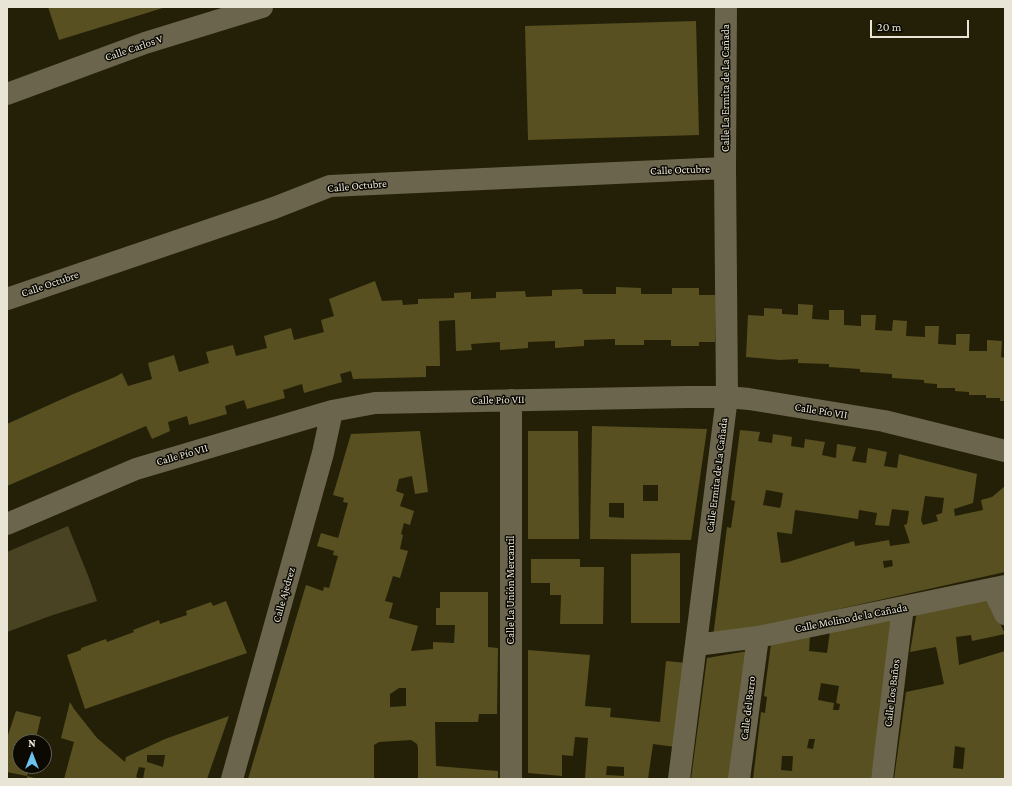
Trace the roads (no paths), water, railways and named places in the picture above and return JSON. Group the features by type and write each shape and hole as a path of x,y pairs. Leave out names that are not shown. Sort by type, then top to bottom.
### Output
{"street":[{"name":"Calle Carlos V","path":"7,94 145,43 262,7"},
{"name":"Calle La Ermita de La Cañada","path":"726,7 726,168"},
{"name":"Calle Octubre","path":"7,299 274,208 330,186 726,168"},
{"name":"Calle Ermita de La Cañada","path":"679,779 727,397 726,168"},
{"name":"Calle Pío VII","path":"7,524 136,469 332,411 375,403 727,397 749,399 884,421 1005,451"},
{"name":"Calle La Unión Mercantil","path":"511,400 511,779"},
{"name":"Calle Ajedrez","path":"232,779 323,453 332,411"},
{"name":"Calle Molino de la Cañada","path":"696,645 758,637 999,587"},
{"path":"999,587 1005,614"},
{"name":"Calle Los Baños","path":"882,779 903,607"},
{"name":"Calle del Barro","path":"739,779 758,637"}]}
